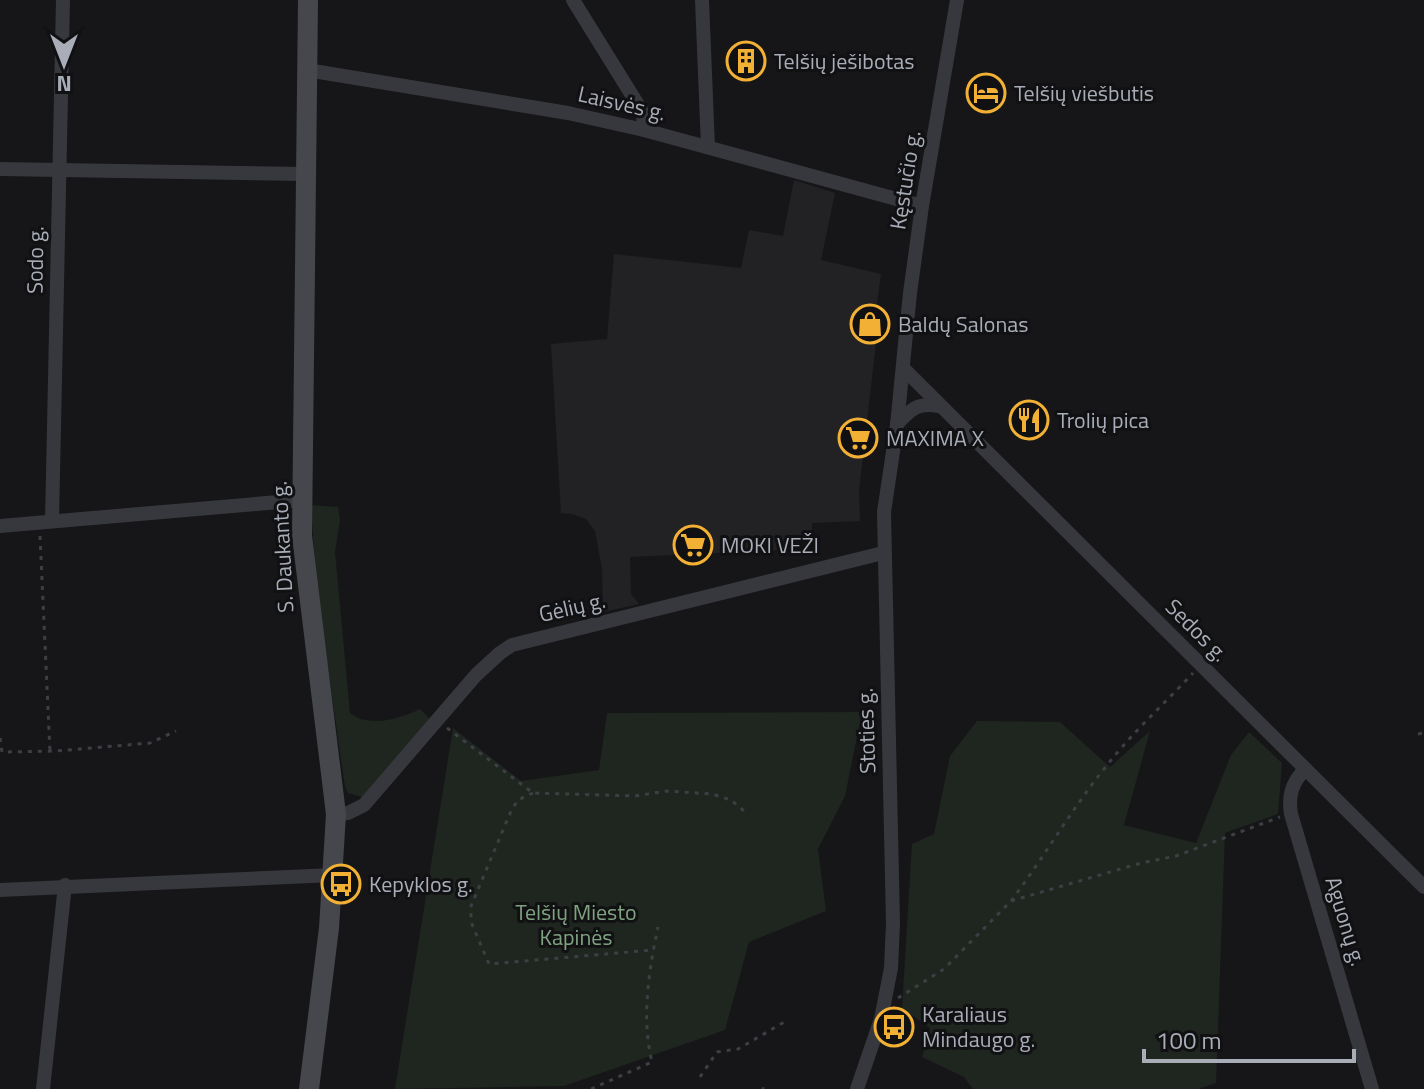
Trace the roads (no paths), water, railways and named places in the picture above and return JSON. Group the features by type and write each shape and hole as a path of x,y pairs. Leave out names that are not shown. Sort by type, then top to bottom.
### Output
{"main road":[{"name":"S. Daukanto g.","path":"308,0 304,174 304,566 336,814 334,875 309,1089"}],"street":[{"name":"Sodo g.","path":"46,522 63,0"},
{"path":"573,0 643,113 644,130"},
{"path":"702,0 708,147"},
{"name":"Kęstučio g.","path":"903,368 922,206 957,0"},
{"name":"Laisvės g.","path":"307,70 568,113 644,130 922,206"},
{"path":"0,169 304,174"},
{"name":"Sedos g.","path":"903,368 1424,887"},
{"name":"Stoties g.","path":"857,1089 881,1019 891,968 893,923 883,553 884,512 903,368"},
{"path":"897,425 915,406 939,406"},
{"path":"0,526 302,500"},
{"name":"Gėlių g.","path":"336,814 348,813 364,805 476,675 512,645 883,553"},
{"name":"Aguonų g.","path":"1305,769 1292,786 1289,801 1291,814 1372,1089"},
{"path":"0,890 334,875"},
{"path":"43,1089 66,900 65,885"}],"place":[{"name":"Telšių ješibotas","path":"746,61"},
{"name":"Telšių viešbutis","path":"986,93"},
{"name":"Baldų Salonas","path":"870,324"},
{"name":"Trolių pica","path":"1029,420"},
{"name":"MAXIMA X","path":"858,438"},
{"name":"MOKI VEŽI","path":"693,545"},
{"name":"Kepyklos g.","path":"341,884"},
{"name":"Karaliaus Mindaugo g.","path":"894,1027"}],"park label":[{"name":"Telšių Miesto Kapinės","path":"576,924"}]}
